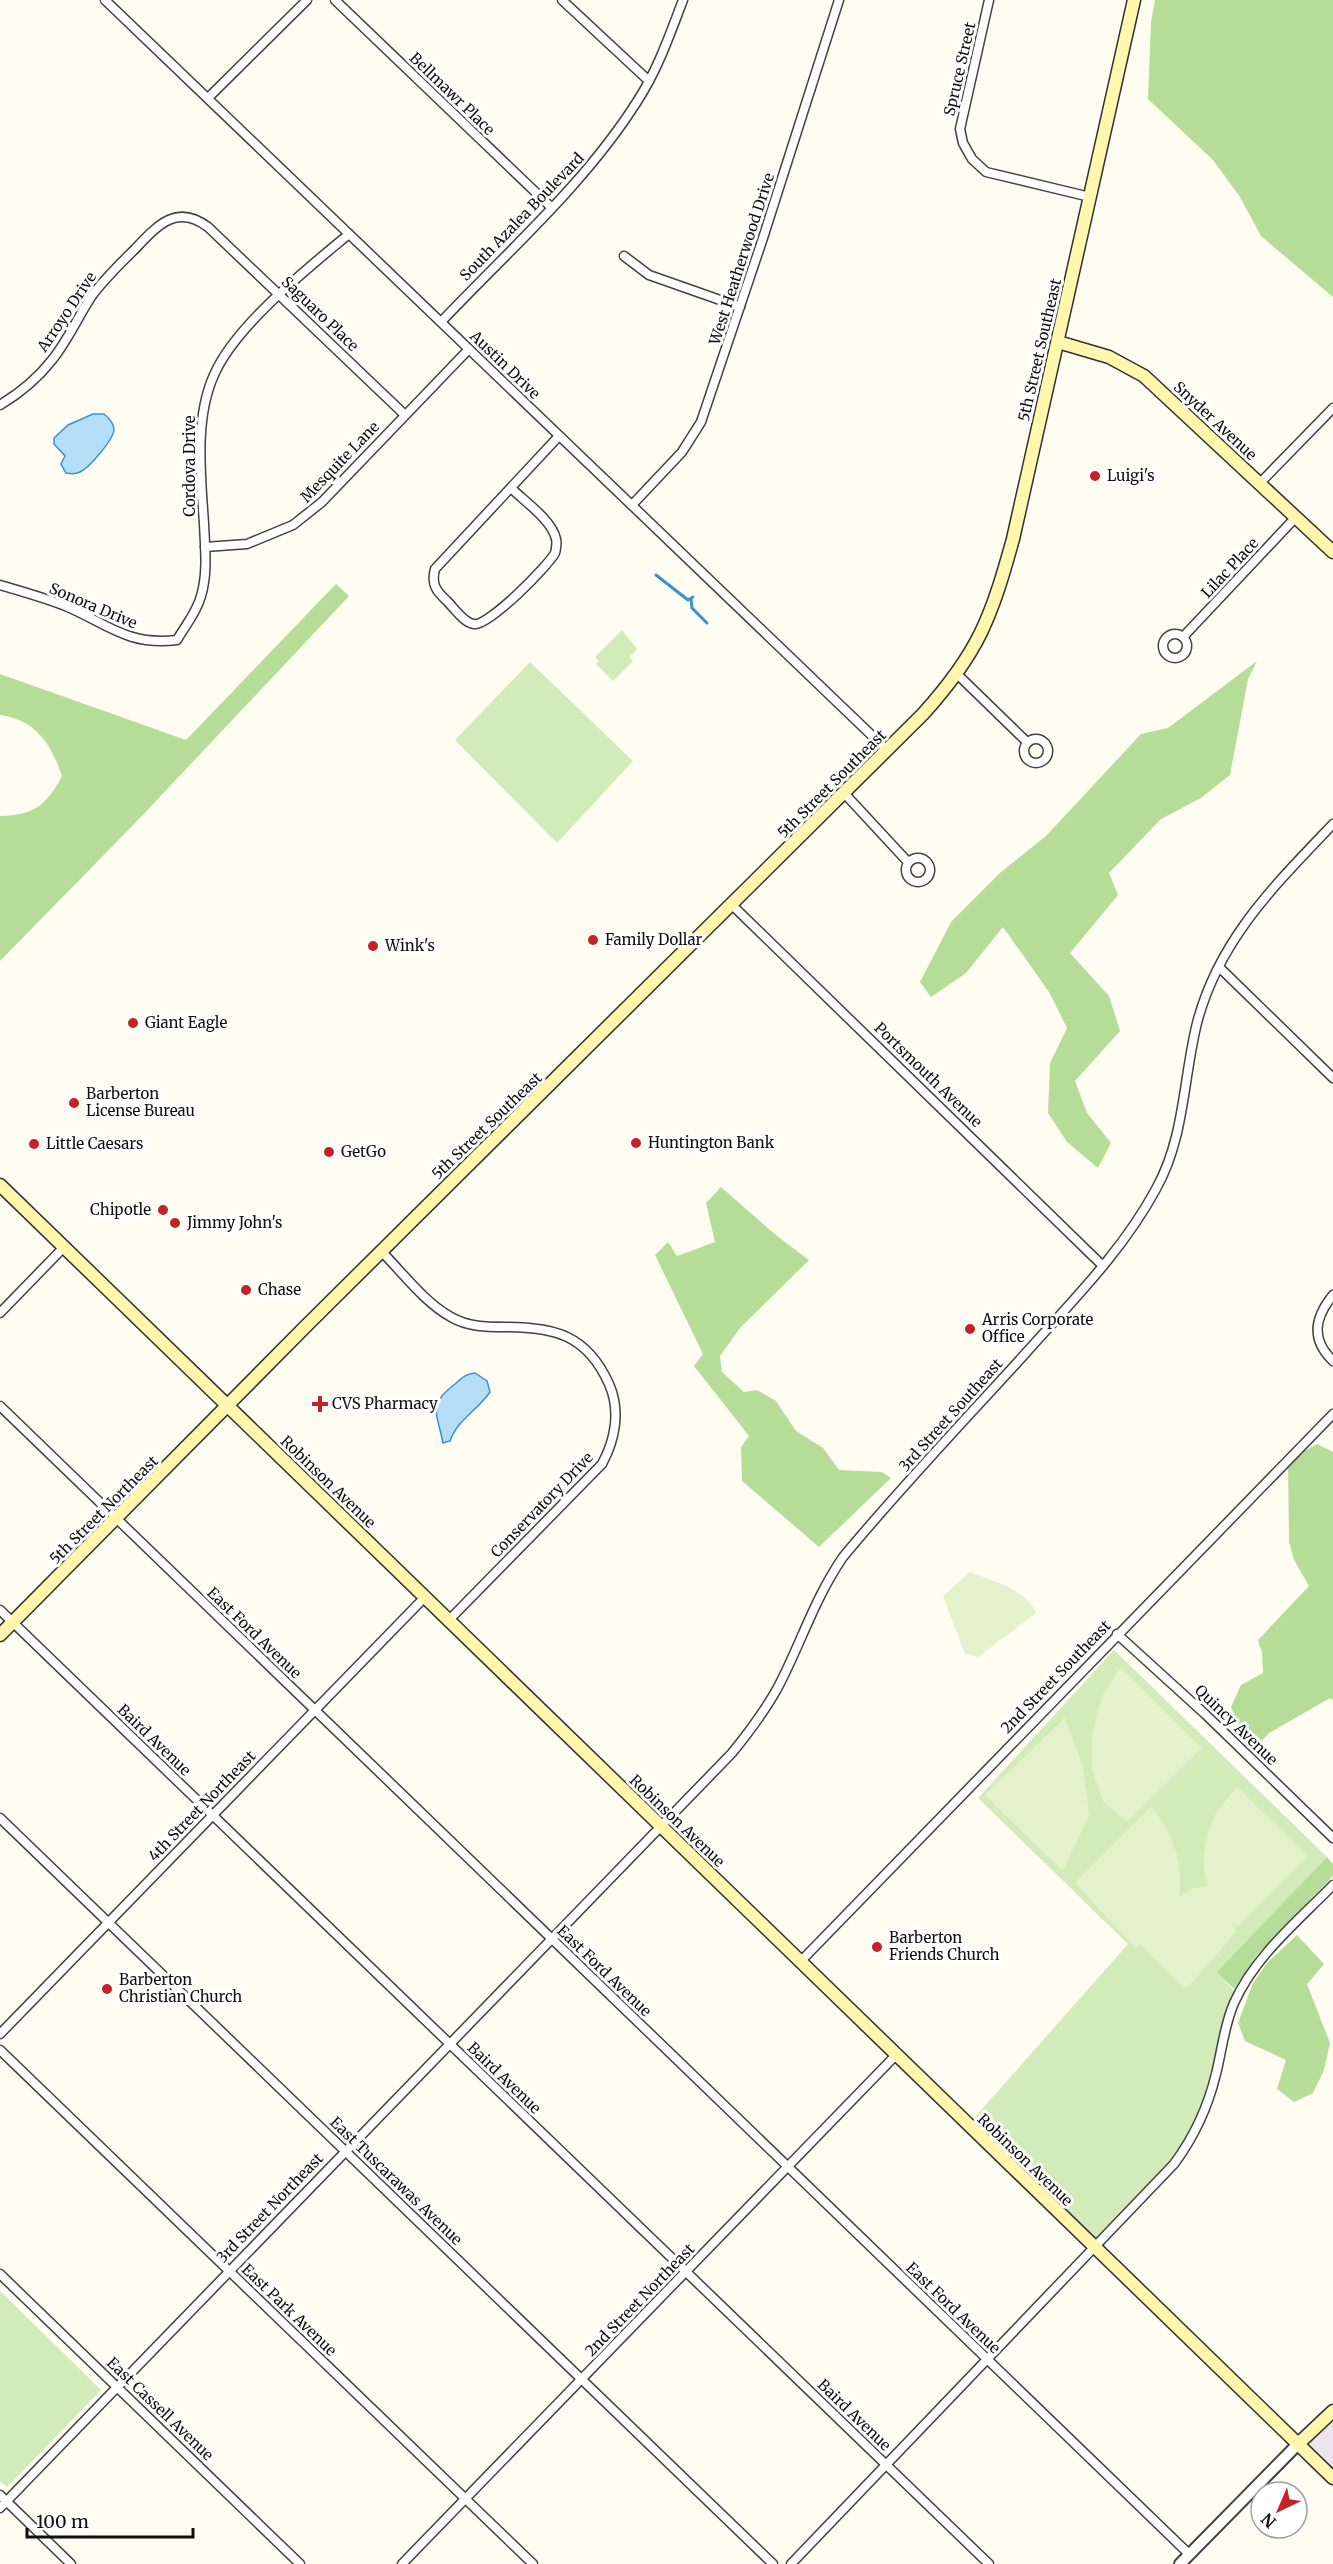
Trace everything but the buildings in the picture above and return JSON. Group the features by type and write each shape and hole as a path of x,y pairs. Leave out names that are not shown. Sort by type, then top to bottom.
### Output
{"main road":[{"name":"5th Street Southeast","path":"228,1406 381,1251 887,750 957,674 983,634 997,597 1013,538 1134,0"},
{"name":"Snyder Avenue","path":"1058,342 1109,357 1144,376 1333,552"},
{"name":"Robinson Avenue","path":"0,1185 1333,2478"},
{"name":"5th Street Northeast","path":"0,1635 228,1406"},
{"path":"1298,2444 1333,2411"}],"street":[{"name":"Austin Drive","path":"105,0 887,750"},
{"path":"208,98 307,0"},
{"name":"Bellmawr Place","path":"335,0 550,207"},
{"path":"562,0 649,81"},
{"name":"South Azalea Boulevard","path":"441,322 550,207 578,182 597,158 649,81 683,0"},
{"name":"West Heatherwood Drive","path":"632,505 682,452 696,431 740,307 839,0"},
{"name":"Spruce Street","path":"989,0 960,129 963,143 972,159 986,172 1090,197"},
{"name":"Arroyo Drive","path":"0,405 31,382 52,360 100,286 156,227 171,218 191,217 201,221 216,234"},
{"name":"Saguaro Place","path":"216,234 405,415"},
{"name":"Cordova Drive","path":"177,640 198,606 201,596 205,547 201,422 209,388 221,361 233,345 280,294 349,234"},
{"path":"624,256 649,275 740,307"},
{"name":"Mesquite Lane","path":"205,547 247,544 293,525 322,502 469,349"},
{"path":"1260,483 1333,408"},
{"path":"511,488 549,526 556,539 555,552 507,605 486,622 475,625 467,621 436,590 432,579 435,569 511,488 560,436"},
{"name":"Lilac Place","path":"1184,637 1296,517"},
{"name":"Sonora Drive","path":"0,585 63,606 130,638 152,643 177,640"},
{"path":"957,674 1026,742"},
{"path":"844,793 907,861"},
{"name":"3rd Street Southeast","path":"660,1825 732,1753 760,1717 778,1687 818,1597 843,1557 1103,1266 1138,1220 1169,1164 1181,1122 1197,1024 1205,998 1228,946 1252,912 1333,824"},
{"name":"Portsmouth Avenue","path":"732,905 1103,1266"},
{"path":"1219,967 1333,1078"},
{"path":"0,1312 65,1246"},
{"name":"Conservatory Drive","path":"381,1251 436,1306 451,1317 485,1327 550,1329 581,1345 603,1370 615,1407 611,1447 602,1464 449,1620"},
{"path":"1333,1295 1320,1311 1318,1338 1323,1351 1333,1360"},
{"name":"East Ford Avenue","path":"0,1406 1189,2554"},
{"name":"2nd Street Southeast","path":"800,1962 1333,1413"},
{"name":"4th Street Northeast","path":"0,2034 213,1816 313,1709 425,1597"},
{"name":"Baird Avenue","path":"0,1610 989,2564"},
{"name":"Quincy Avenue","path":"1118,1634 1205,1714 1333,1839"},
{"name":"East Tuscarawas Avenue","path":"0,1818 773,2564"},
{"name":"3rd Street Northeast","path":"2,2502 117,2387 660,1825"},
{"path":"791,2564 1095,2249 1186,2148 1208,2103 1226,2025 1246,1980 1271,1948 1333,1885"},
{"name":"East Park Avenue","path":"0,2050 533,2564"},
{"name":"2nd Street Northeast","path":"402,2564 896,2055"},
{"name":"East Cassell Avenue","path":"0,2274 300,2564"},
{"path":"1180,2564 1298,2444"},
{"path":"2,2502 71,2564"}],"shaded area":[{"path":"1333,2411 1333,2478 1298,2444"}],"green space":[{"path":"1155,0 1333,0 1333,297 1261,236 1240,197 1213,160 1148,99 1151,22"},
{"path":"336,584 349,596 139,819 0,961 0,816 22,814 38,807 50,795 62,776 47,744 33,728 13,718 0,715 0,674 186,740"},
{"path":"622,630 637,649 629,657 633,661 613,681 596,664 599,661 595,657"},
{"path":"1257,661 1248,679 1230,775 1201,798 1161,819 1109,873 1118,895 1070,953 1109,996 1120,1031 1075,1081 1087,1113 1111,1143 1098,1168 1067,1142 1048,1113 1050,1063 1067,1028 1049,992 1003,927 966,973 931,997 920,982 951,922 1001,872 1046,836 1141,734 1168,728"},
{"path":"530,662 633,761 557,843 455,740"},
{"path":"721,1187 777,1236 809,1260 740,1328 720,1356 722,1372 744,1392 757,1390 776,1401 796,1431 823,1448 839,1470 882,1472 891,1478 819,1547 742,1481 741,1447 749,1436 694,1366 703,1354 655,1255 668,1242 677,1256 715,1242 706,1203"},
{"path":"1317,1444 1333,1452 1333,1700 1330,1698 1269,1733 1251,1753 1231,1707 1241,1685 1263,1673 1262,1653 1258,1640 1309,1586 1294,1560 1289,1542 1288,1460"},
{"path":"970,1572 1017,1592 1025,1598 1036,1613 978,1657 965,1654 943,1596"},
{"path":"1114,1650 1327,1857 1218,1972 1238,1996 1216,2074 1186,2148 1095,2249 968,2125 1128,1944 978,1798"},
{"path":"1121,1667 1202,1748 1127,1822 1103,1801 1092,1770 1092,1734 1102,1696"},
{"path":"1065,1718 1083,1766 1089,1815 1063,1871 985,1795"},
{"path":"1237,1787 1308,1857 1238,1926 1231,1922 1236,1932 1188,1987 1183,1988 1140,1944 1136,1948 1075,1883 1151,1807 1166,1828 1175,1849 1180,1872 1179,1897 1193,1888 1208,1886 1204,1868 1207,1836 1214,1817"},
{"path":"1327,1857 1333,1864 1333,1876 1257,1955 1234,1989 1217,1972"},
{"path":"1297,1935 1324,1964 1307,1984 1330,2043 1324,2070 1313,2093 1294,2102 1277,2089 1286,2060 1245,2041 1238,2023 1253,1983 1268,1962"},
{"path":"0,2291 101,2390 7,2487 0,2481"}],"water":[{"path":"93,414 104,414 108,417 113,426 113,435 89,465 77,473 66,473 61,464 65,456 54,444 54,438 68,425"},
{"path":"475,1373 487,1381 490,1392 458,1427 450,1441 443,1443 436,1410 437,1404 446,1391 462,1378"}],"waterway":[{"path":"656,575 688,600 693,597"},
{"path":"691,599 692,608 707,623"}],"place":[{"name":"Luigi's","path":"1095,476"},
{"name":"Family Dollar","path":"593,940"},
{"name":"Wink's","path":"373,946"},
{"name":"Giant Eagle","path":"133,1023"},
{"name":"Barberton License Bureau","path":"74,1103"},
{"name":"Huntington Bank","path":"636,1143"},
{"name":"Little Caesars","path":"34,1144"},
{"name":"GetGo","path":"329,1152"},
{"name":"Chipotle","path":"163,1210"},
{"name":"Jimmy John's","path":"175,1223"},
{"name":"Chase","path":"246,1290"},
{"name":"Arris Corporate Office","path":"970,1329"},
{"name":"CVS Pharmacy","path":"320,1404"},
{"name":"Barberton Friends Church","path":"877,1947"},
{"name":"Barberton Christian Church","path":"107,1989"}]}
